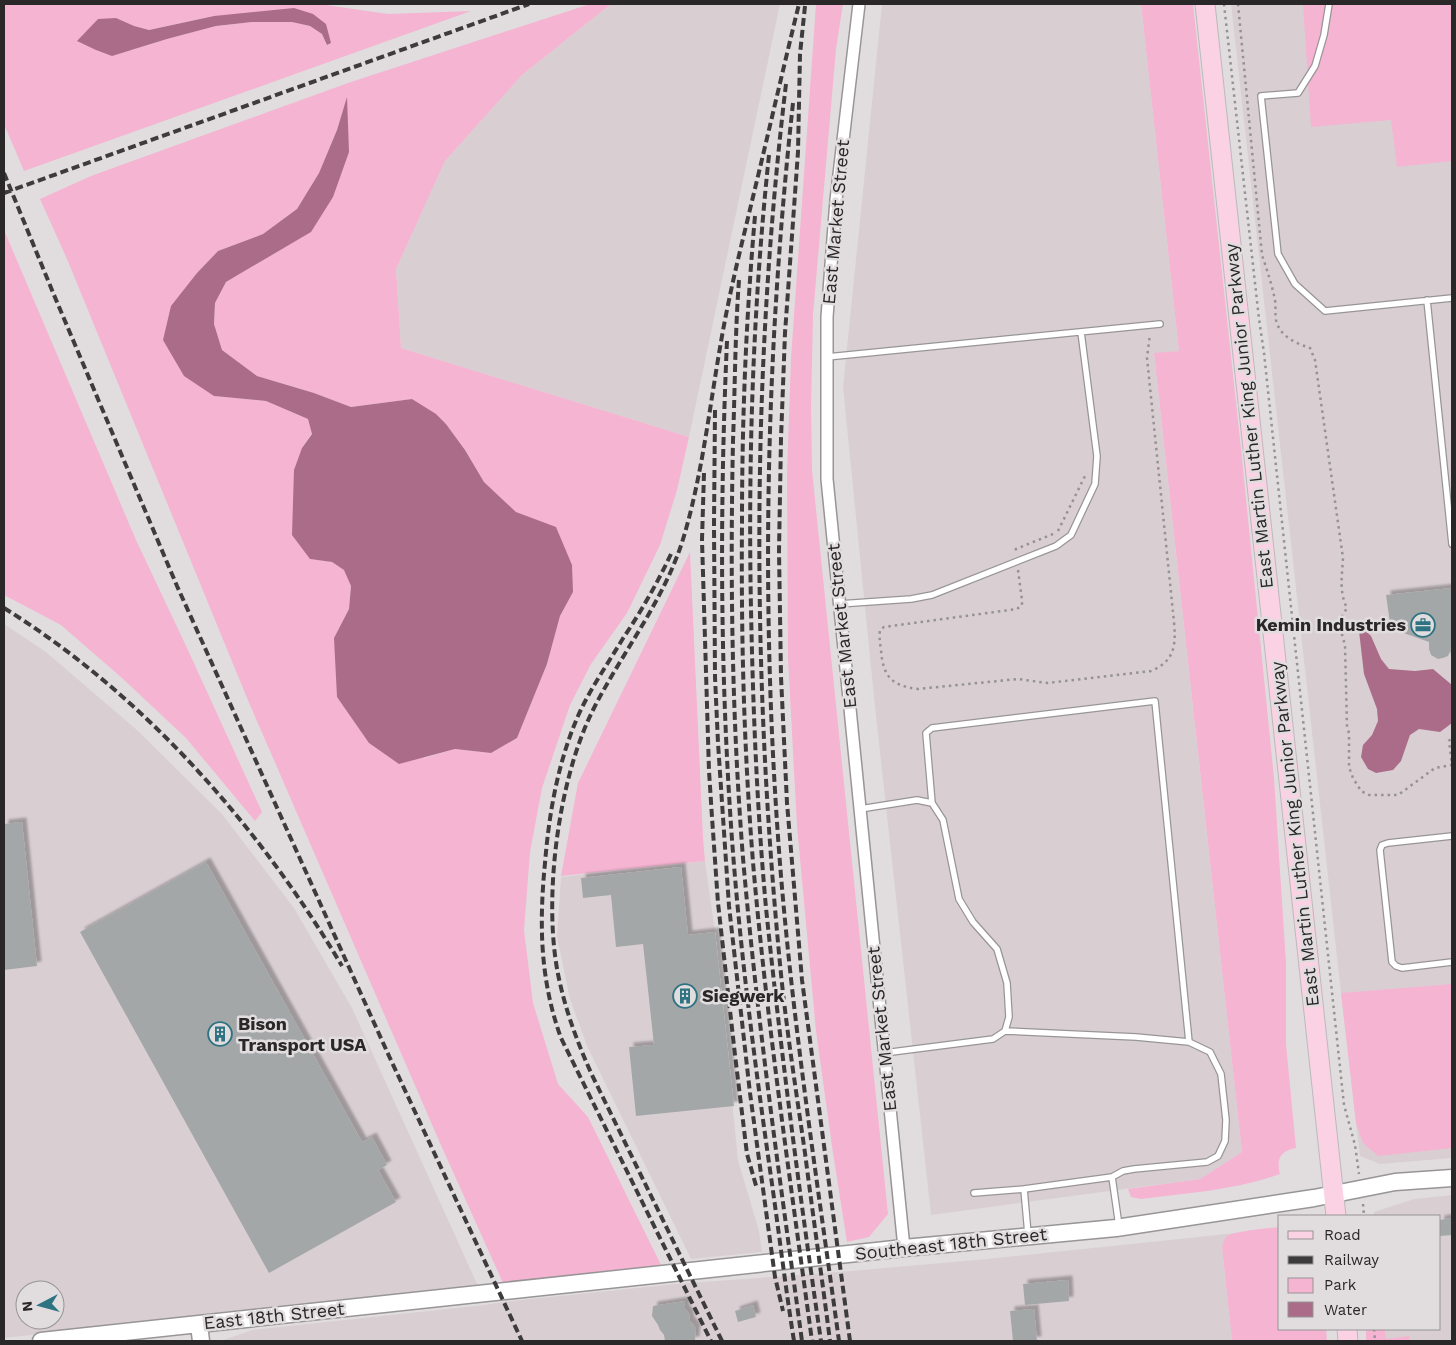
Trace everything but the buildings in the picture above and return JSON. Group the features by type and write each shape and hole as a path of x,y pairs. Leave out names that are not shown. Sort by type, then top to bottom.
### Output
{"main road":[{"name":"East Martin Luther King Junior Parkway","path":"1205,4 1336,1215"}],"street":[{"name":"East Market Street","path":"859,4 836,200 827,317 827,479 904,1248"},
{"name":"Southeast 18th Street","path":"448,1297 1120,1227 1334,1194 1395,1182 1452,1178"},
{"name":"East 18th Street","path":"41,1341 200,1333 448,1297"}],"lane":[{"path":"1329,4 1324,36 1315,66 1298,92 1261,96 1278,254 1295,284 1325,312 1452,298"},
{"path":"1427,300 1452,544"},
{"path":"827,357 1160,324"},
{"path":"839,604 932,595 1056,546 1072,535 1095,484 1097,456 1081,332"},
{"path":"884,1053 993,1039 1004,1031 1009,1017 1007,983 997,949 973,922 959,899 943,820 932,803 926,733 932,728 1155,701 1190,1042"},
{"path":"860,809 917,800 932,803"},
{"path":"1452,836 1388,843 1382,845 1380,850 1392,962 1402,968 1452,962"},
{"path":"974,1193 1112,1177 1123,1171 1134,1169 1207,1162 1218,1156 1225,1141 1226,1120 1221,1074 1210,1052 1190,1042 1136,1036 1004,1031"},
{"path":"1112,1177 1120,1227"},
{"path":"1024,1188 1028,1236"}],"path":[{"path":"1224,4 1258,309 1266,363 1344,1105 1355,1145 1364,1215"},
{"path":"1238,4 1262,255 1275,303 1276,320 1282,332 1293,342 1310,348 1315,360 1343,558 1341,590 1342,599 1347,608 1341,618 1341,631 1345,645 1346,727 1349,733 1349,767 1361,791 1369,795 1398,794 1435,768 1452,765 1449,740 1452,737"},
{"path":"1087,471 1057,533 1016,549 1014,552 1022,600 1022,605 1017,609 884,627 880,630 882,664 887,675 894,683 904,688 918,690 1018,678 1038,683 1047,683 1151,671 1161,667 1174,650 1174,622 1147,358 1151,325"}],"shaded area":[{"path":"611,4 780,4 689,437 401,348 396,269 445,161 522,75"},
{"path":"882,4 1141,4 1179,351 1154,354 1242,1152 1200,1179 931,1215 875,707 843,387"},
{"name":"Kemin Industries","path":"1231,4 1452,4 1452,1158 1380,1164 1360,1156"},
{"path":"4,624 46,652 137,730 222,814 294,908 352,1008 478,1286 4,1338"},
{"path":"705,861 715,932 738,1160 759,1231 762,1252 691,1259 587,1046 570,999 557,937 561,877"},
{"path":"1452,1195 1452,1341 1386,1341 1385,1330 1441,1330 1441,1215 1374,1215 1374,1212 1414,1199"},
{"path":"1236,1233 1228,1236 1222,1247 1232,1341 221,1341 252,1330 512,1301 675,1284 987,1259"}],"green space":[{"path":"4,4 319,4 388,14 471,11 24,171 4,124","holes":["313,14 331,43 327,45 322,34 310,26 293,22 252,22 216,26 132,50 89,30 98,19 149,30 214,16"]},
{"path":"590,4 611,4 522,75 445,161 396,269 401,348 689,437 677,490 660,545 627,613 591,664 570,705 542,788 530,852 524,930 533,1003 558,1084 588,1117 661,1265 503,1283 440,1143 247,698 67,259 40,199 91,176 348,83","holes":["347,99 310,232 226,282 215,303 214,324 222,350 257,376 314,393 351,407 412,399 446,424 465,450 484,482 516,512 556,528 573,592 560,616 547,664 517,738 491,753 455,749 424,758 334,638 349,609 351,586 345,570 332,562 310,559 302,448 312,433 308,419 266,401 214,396 197,273 218,251 263,234 297,209 319,173 337,130"]},
{"path":"816,4 843,4 836,49 813,315 812,470 888,1214 869,1237 847,1242 816,1031 797,826 788,658 787,474 791,358"},
{"path":"1141,4 1193,4 1274,778 1286,964 1286,1044 1296,1148 1286,1151 1280,1156 1280,1174 1246,1184 1194,1193 1141,1199 1131,1197 1128,1189 1200,1179 1242,1152 1154,353 1179,351"},
{"path":"1303,4 1452,4 1452,161 1397,167 1391,120 1311,127"},
{"path":"4,230 136,540 262,812 255,821 186,738 122,678 61,625 4,595"},
{"path":"690,552 705,861 561,876 578,783"},
{"path":"1452,984 1452,1148 1378,1156 1363,1143 1356,1123 1341,993"},
{"path":"1278,1227 1278,1330 1326,1330 1327,1341 1232,1341 1222,1247 1227,1236 1252,1230"},
{"path":"1366,1330 1385,1330 1386,1339 1409,1336 1410,1341 1366,1341"}],"water":[{"path":"294,8 313,14 326,24 331,43 327,45 322,34 310,26 292,22 252,22 216,26 112,56 77,41 98,19 116,18 149,30 214,16"},
{"path":"347,97 349,152 333,197 311,232 226,282 215,303 214,324 222,350 257,376 314,393 351,407 412,399 436,414 446,424 465,450 484,482 516,512 556,527 572,565 573,592 560,616 547,664 517,738 491,753 455,749 399,764 369,743 337,697 334,638 349,609 351,586 344,570 332,562 310,559 292,535 294,470 302,448 312,434 308,419 266,401 214,396 184,376 163,340 171,306 197,273 218,251 263,234 297,209 319,173 337,130"},
{"path":"1365,630 1371,636 1381,659 1389,669 1415,671 1433,669 1452,685 1452,723 1440,732 1419,729 1410,735 1401,761 1393,770 1376,773 1368,769 1361,757 1363,745 1372,735 1378,721 1377,709 1364,674 1359,631"}],"railway":[{"path":"4,193 529,4"},
{"path":"722,1341 592,1075 576,1038 558,974 552,911 553,876 563,804 581,738 604,688 655,604 666,582 676,559 692,508 722,334 799,4"},
{"path":"805,6 800,54 798,152 785,333 781,439 779,551 781,677 787,803 802,980 850,1341"},
{"path":"786,84 766,304 761,414 760,634 764,744 782,988 830,1341"},
{"path":"793,103 776,296 771,392 768,586 770,683 774,779 786,934 807,1109 839,1341"},
{"path":"769,155 755,325 751,439 750,552 756,759 760,834 772,962 791,1125 821,1341"},
{"path":"4,173 177,586 389,1056 522,1341"},
{"path":"755,216 747,331 742,484 743,654 748,786 754,874 766,991 812,1341"},
{"path":"739,280 733,441 732,545 734,702 739,806 762,1040 802,1341"},
{"path":"727,341 722,576 724,693 733,858 748,1001 794,1341"},
{"path":"715,410 715,677 729,906 750,1093 775,1277 783,1311"},
{"path":"704,473 702,540 709,771 718,903 747,1154 757,1189"},
{"path":"671,554 648,598 588,696 578,716 565,751 552,807 547,844 542,908 543,952 549,995 561,1038 711,1341"},
{"path":"4,608 55,643 104,681 151,723 194,767 274,863 342,966"}],"place":[{"name":"Kemin Industries","path":"1423,625"},
{"name":"Siegwerk","path":"685,996"},
{"name":"Bison Transport USA","path":"220,1034"}]}
